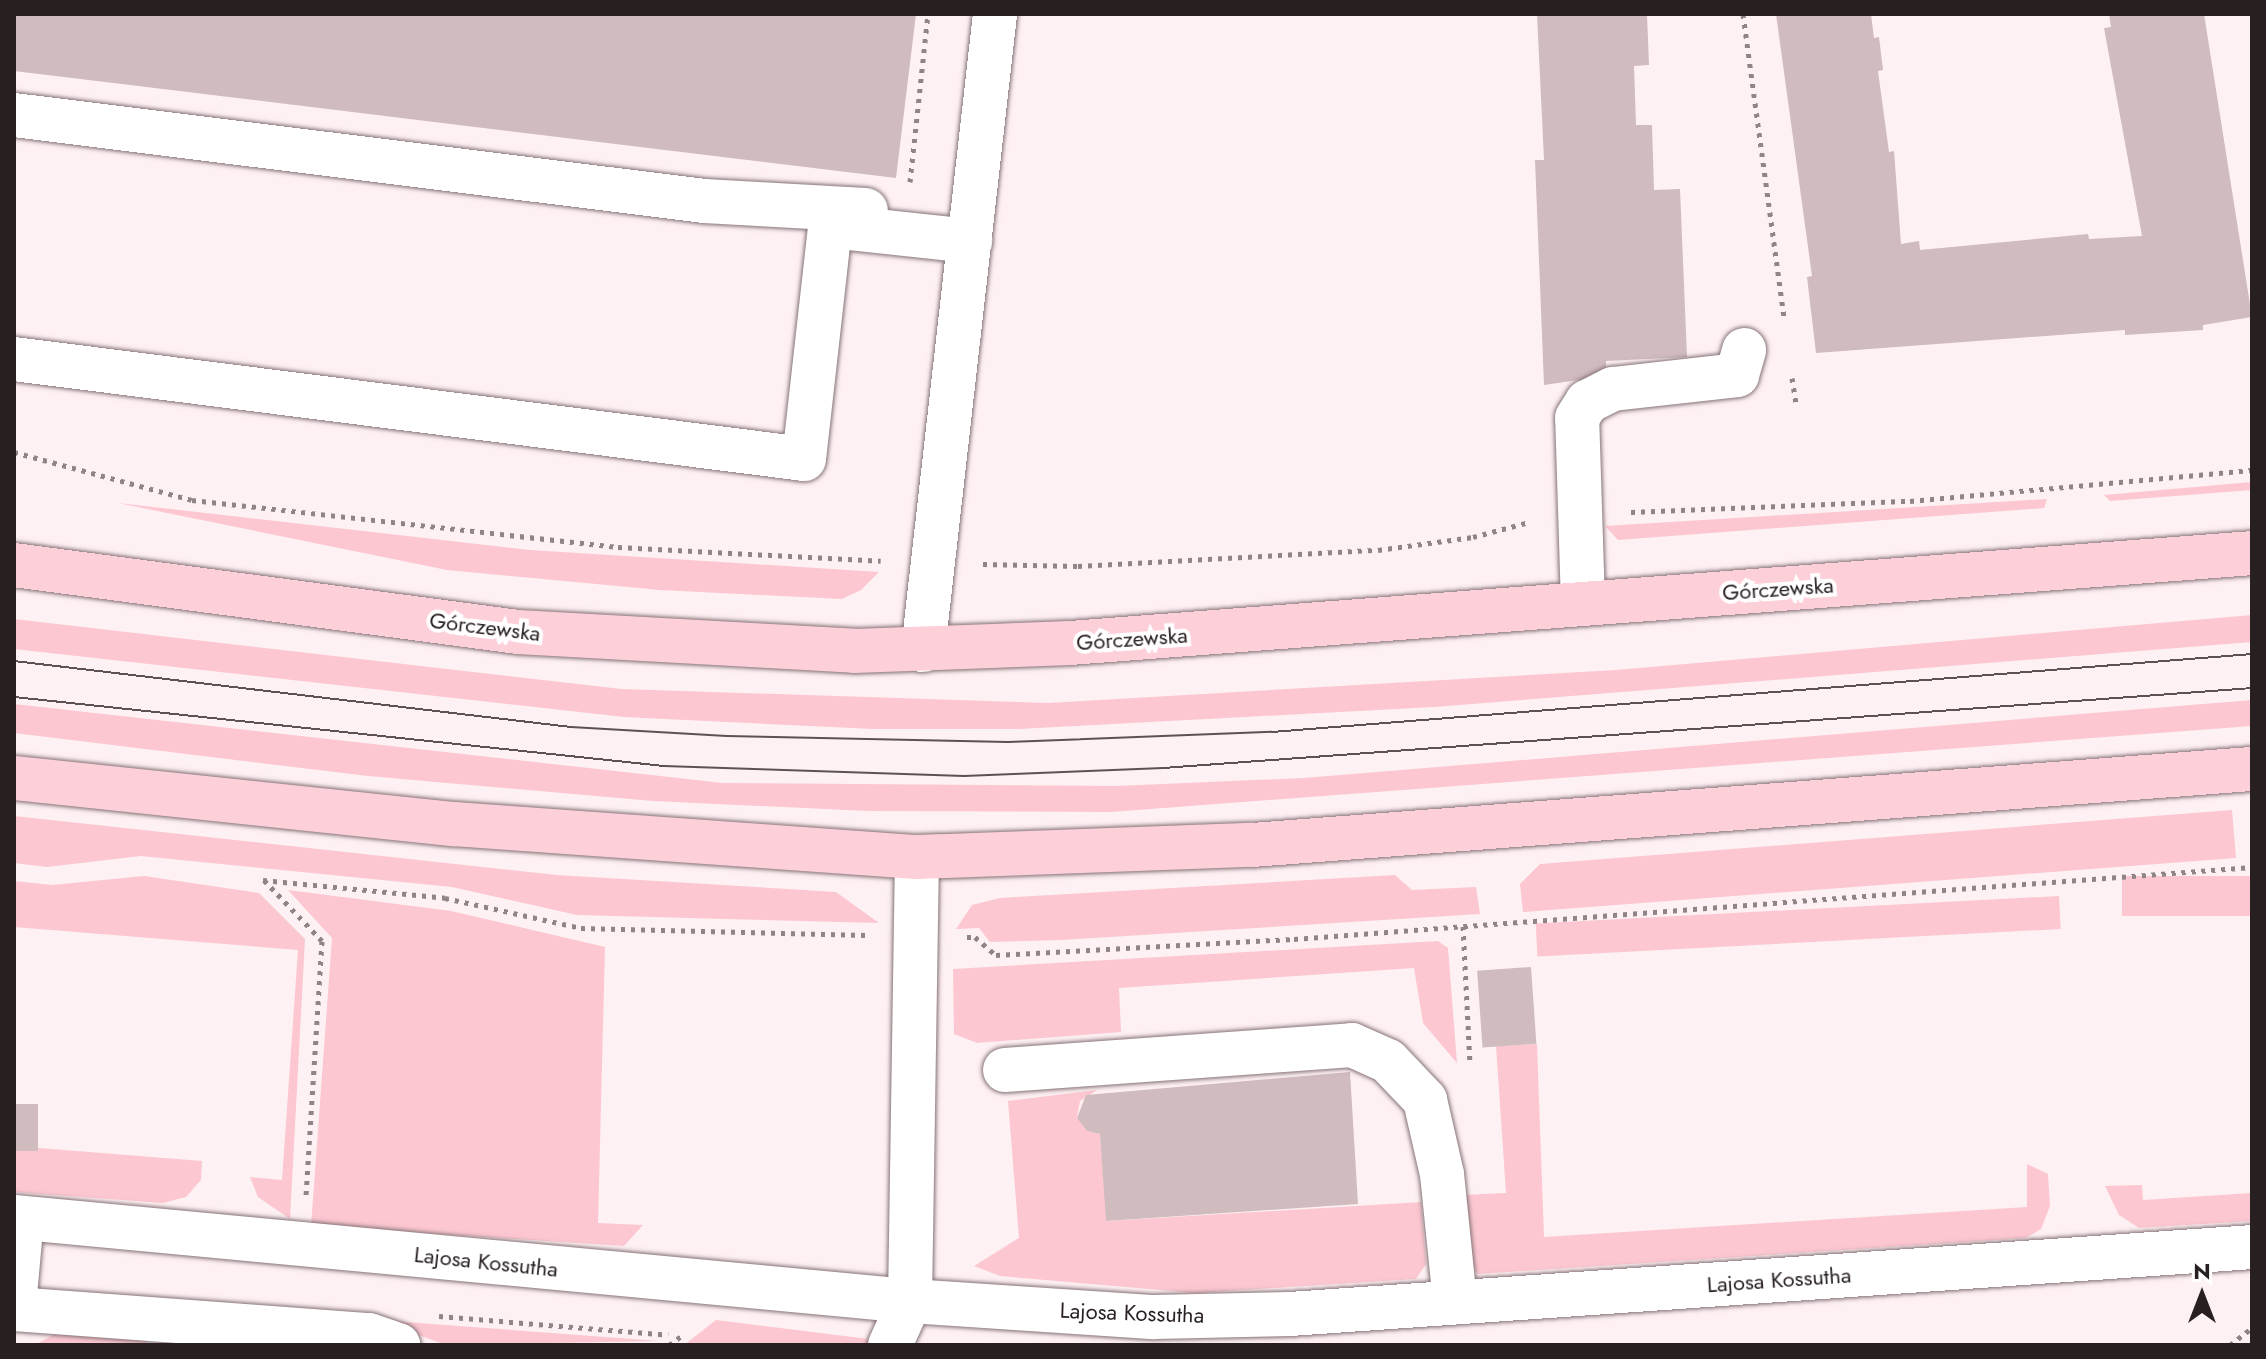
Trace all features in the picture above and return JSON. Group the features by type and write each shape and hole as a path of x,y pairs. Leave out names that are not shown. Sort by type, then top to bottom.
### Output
{"main road":[{"name":"Górczewska","path":"14,565 518,632 729,646 923,650 2252,553"},
{"path":"14,778 454,824 917,857 1252,845 2252,769"}],"street":[{"path":"923,650 995,14"},
{"path":"14,115 704,201 971,229"},
{"path":"14,359 804,459 830,226 971,229"},
{"path":"1583,604 1577,418 1587,402 1613,389 1737,375 1744,350"},
{"path":"890,1345 910,1301 917,857"},
{"path":"1005,1070 1352,1045 1388,1061 1425,1100 1442,1174 1455,1302"},
{"path":"18,1218 14,1308 369,1335 398,1345"},
{"name":"Lajosa Kossutha","path":"18,1218 910,1301 1154,1317 1455,1302 2252,1247"}],"path":[{"path":"1743,14 1785,326"},
{"path":"1791,373 1796,404"},
{"path":"14,452 192,500 618,547 934,564 1078,566 1378,550 1581,515 1910,501 2252,470"},
{"path":"306,1198 322,941 263,880 445,898 581,928 856,936 889,932 917,937 975,937 996,955 1463,926 2252,867"},
{"path":"1463,926 1470,1063"},
{"path":"2230,1345 2252,1328"}],"shaded area":[{"path":"2252,482 2252,490 2110,501 2104,495"},
{"path":"2047,499 2044,508 1618,540 1605,526"},
{"path":"118,503 530,550 879,572 861,590 842,599 660,590 447,570"},
{"path":"2252,615 2252,642 1434,707 1019,729 873,729 624,717 14,649 14,619 621,689 1048,703 1616,670"},
{"path":"2252,700 2252,726 1111,812 869,811 653,801 368,776 14,733 14,704 723,783 1117,786 1304,778"},
{"path":"2232,810 2236,858 1523,912 1520,884 1540,864"},
{"path":"14,816 557,875 836,892 879,923 577,915 452,887 141,856 47,867 14,863"},
{"path":"1395,875 1412,890 1476,887 1480,914 1061,940 990,942 979,928 956,929 972,905 1000,898"},
{"path":"144,876 259,893 305,939 290,1219 258,1197 250,1177 282,1180 298,950 14,927 14,881 52,885"},
{"path":"2122,876 2252,876 2252,916 2122,916"},
{"path":"288,890 451,911 605,947 598,1223 643,1225 624,1246 311,1226 332,938"},
{"path":"2059,896 2061,929 1537,956 1536,923"},
{"path":"1438,941 1448,948 1457,1063 1423,1023 1414,968 1119,988 1121,1032 977,1043 954,1034 953,969"},
{"path":"1537,1044 1544,1237 2027,1207 2027,1164 2048,1174 2050,1206 2041,1229 2026,1238 1478,1274 1470,1264 1463,1195 1506,1193 1496,1046"},
{"path":"1097,1090 1080,1101 1077,1117 1087,1131 1100,1134 1107,1221 1421,1202 1426,1264 1416,1279 1195,1293 1000,1276 974,1266 1019,1238 1008,1101"},
{"path":"14,1146 202,1161 201,1180 186,1197 163,1203 14,1192"},
{"path":"2142,1185 2143,1200 2252,1193 2252,1221 2139,1228 2119,1215 2105,1186"},
{"path":"378,1320 659,1341 446,1345"},
{"path":"716,1320 869,1339 872,1345 684,1345"},
{"path":"60,1331 141,1336 148,1343 35,1345"}],"building":[{"path":"14,14 916,14 896,178 14,71"},
{"path":"1537,14 1647,14 1649,65 1634,66 1636,125 1652,125 1654,190 1680,189 1687,357 1606,361 1606,376 1544,385 1535,160 1544,160"},
{"path":"1776,14 1871,14 1874,38 1879,37 1883,70 1878,71 1889,152 1894,151 1901,244 1919,241 1920,250 2088,234 2089,239 2142,236 2104,28 2111,27 2109,14 2204,14 2252,317 2203,325 2203,330 2125,335 2125,330 1816,353 1807,277 1812,276"},
{"path":"1531,967 1536,1044 1483,1048 1477,971"},
{"path":"1350,1072 1358,1204 1106,1221 1100,1134 1087,1131 1077,1118 1086,1095"},
{"path":"15,1104 38,1104 38,1151 15,1151"}],"tram line":[{"path":"14,661 571,727 727,736 1008,742 1272,732 2252,654"},
{"path":"14,697 664,766 964,776 1163,768 2252,688"}]}
